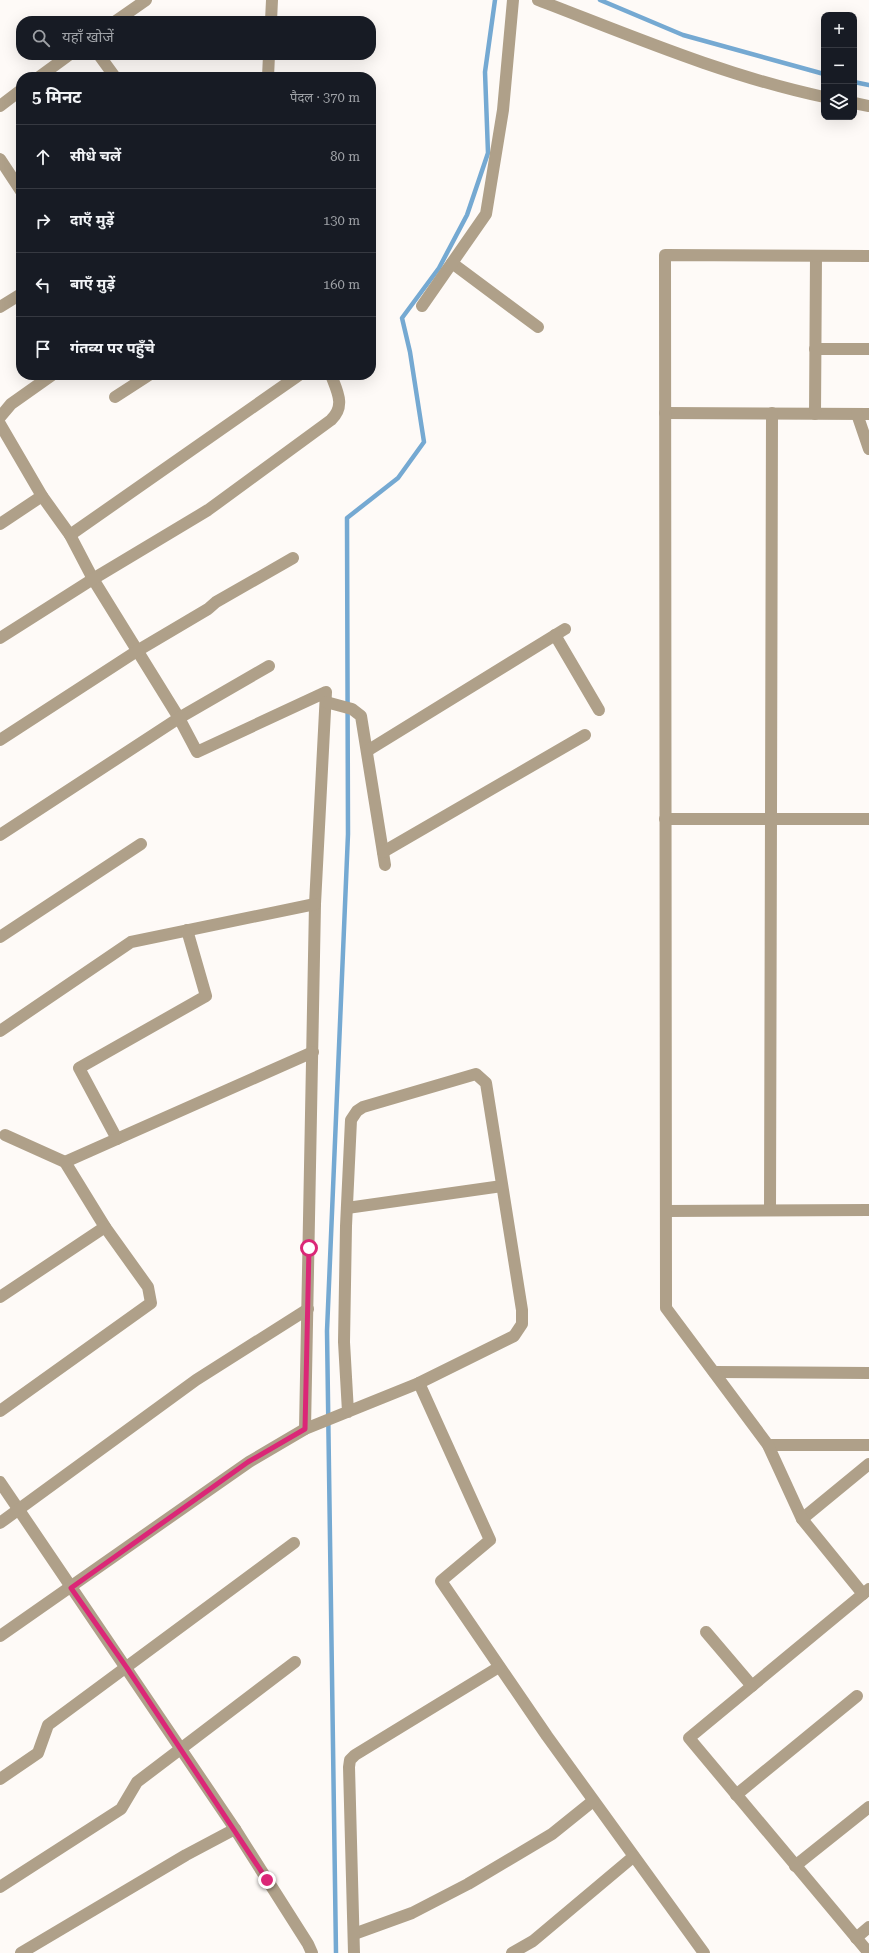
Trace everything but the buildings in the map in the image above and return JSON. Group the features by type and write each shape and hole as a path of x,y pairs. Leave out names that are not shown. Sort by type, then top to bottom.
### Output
{"street":[{"path":"123,16 146,0"},
{"path":"271,16 272,0"},
{"path":"422,306 486,214 503,110 513,0"},
{"path":"545,1 687,57 778,87 821,96"},
{"path":"46,72 62,60"},
{"path":"103,60 112,72"},
{"path":"269,60 271,72"},
{"path":"0,106 16,94"},
{"path":"857,104 869,106"},
{"path":"0,159 16,181"},
{"path":"869,256 665,255 666,1308 768,1445 802,1519 866,1592 689,1738 869,1953"},
{"path":"815,414 816,256"},
{"path":"452,264 538,327"},
{"path":"0,307 16,297"},
{"path":"815,349 869,349"},
{"path":"0,417 10,404 45,380"},
{"path":"115,397 141,380"},
{"path":"70,535 292,380"},
{"path":"0,638 93,579 208,510 331,420 338,413 340,408 338,395 333,380"},
{"path":"665,413 869,414"},
{"path":"770,1210 772,413"},
{"path":"857,414 869,449"},
{"path":"0,424 42,496 70,535 93,579 179,718 197,752 326,692 315,904 305,1429"},
{"path":"0,524 42,496"},
{"path":"0,740 137,651 208,609 216,602 293,558"},
{"path":"367,751 565,629"},
{"path":"555,635 599,710"},
{"path":"0,835 179,718 269,666"},
{"path":"326,702 352,709 361,716 385,865"},
{"path":"383,852 585,735"},
{"path":"665,819 869,820"},
{"path":"0,937 141,844"},
{"path":"0,1031 131,942 315,904"},
{"path":"117,1139 80,1068 206,996 187,930"},
{"path":"65,1162 313,1052"},
{"path":"0,1636 71,1588 248,1462 305,1429 319,1424 419,1383 514,1336 522,1324 522,1310 486,1083 476,1074 363,1107 357,1111 352,1120 347,1208 343,1414"},
{"path":"0,1411 151,1303 148,1286 105,1227 65,1162 2,1136"},
{"path":"347,1208 502,1186"},
{"path":"666,1211 869,1210"},
{"path":"0,1297 105,1227"},
{"path":"0,1523 196,1380 308,1309"},
{"path":"714,1372 869,1373"},
{"path":"419,1383 490,1540 441,1581 593,1801 704,1953"},
{"path":"768,1445 869,1445"},
{"path":"802,1519 869,1464"},
{"path":"0,1482 235,1829 308,1944 312,1953"},
{"path":"0,1779 38,1753 48,1725 294,1543"},
{"path":"706,1632 752,1686"},
{"path":"0,1887 121,1809 137,1782 295,1662"},
{"path":"354,1953 350,1760 362,1751 499,1666"},
{"path":"736,1795 857,1696"},
{"path":"354,1934 412,1913 468,1884 552,1834 593,1801"},
{"path":"795,1866 869,1807"},
{"path":"21,1953 186,1855 235,1829"},
{"path":"512,1953 533,1941 633,1857"},
{"path":"856,1938 869,1927"}],"waterway":[{"path":"336,1953 327,1331 348,834 347,518 398,478 424,442 410,352 402,318 439,268 467,215 488,153 485,72 495,0"},
{"path":"600,0 683,35 821,73"},
{"path":"857,83 869,85"}],"route":[{"path":"267,1880 235,1829 127,1668 71,1588 248,1462 305,1429 309,1248"}]}
